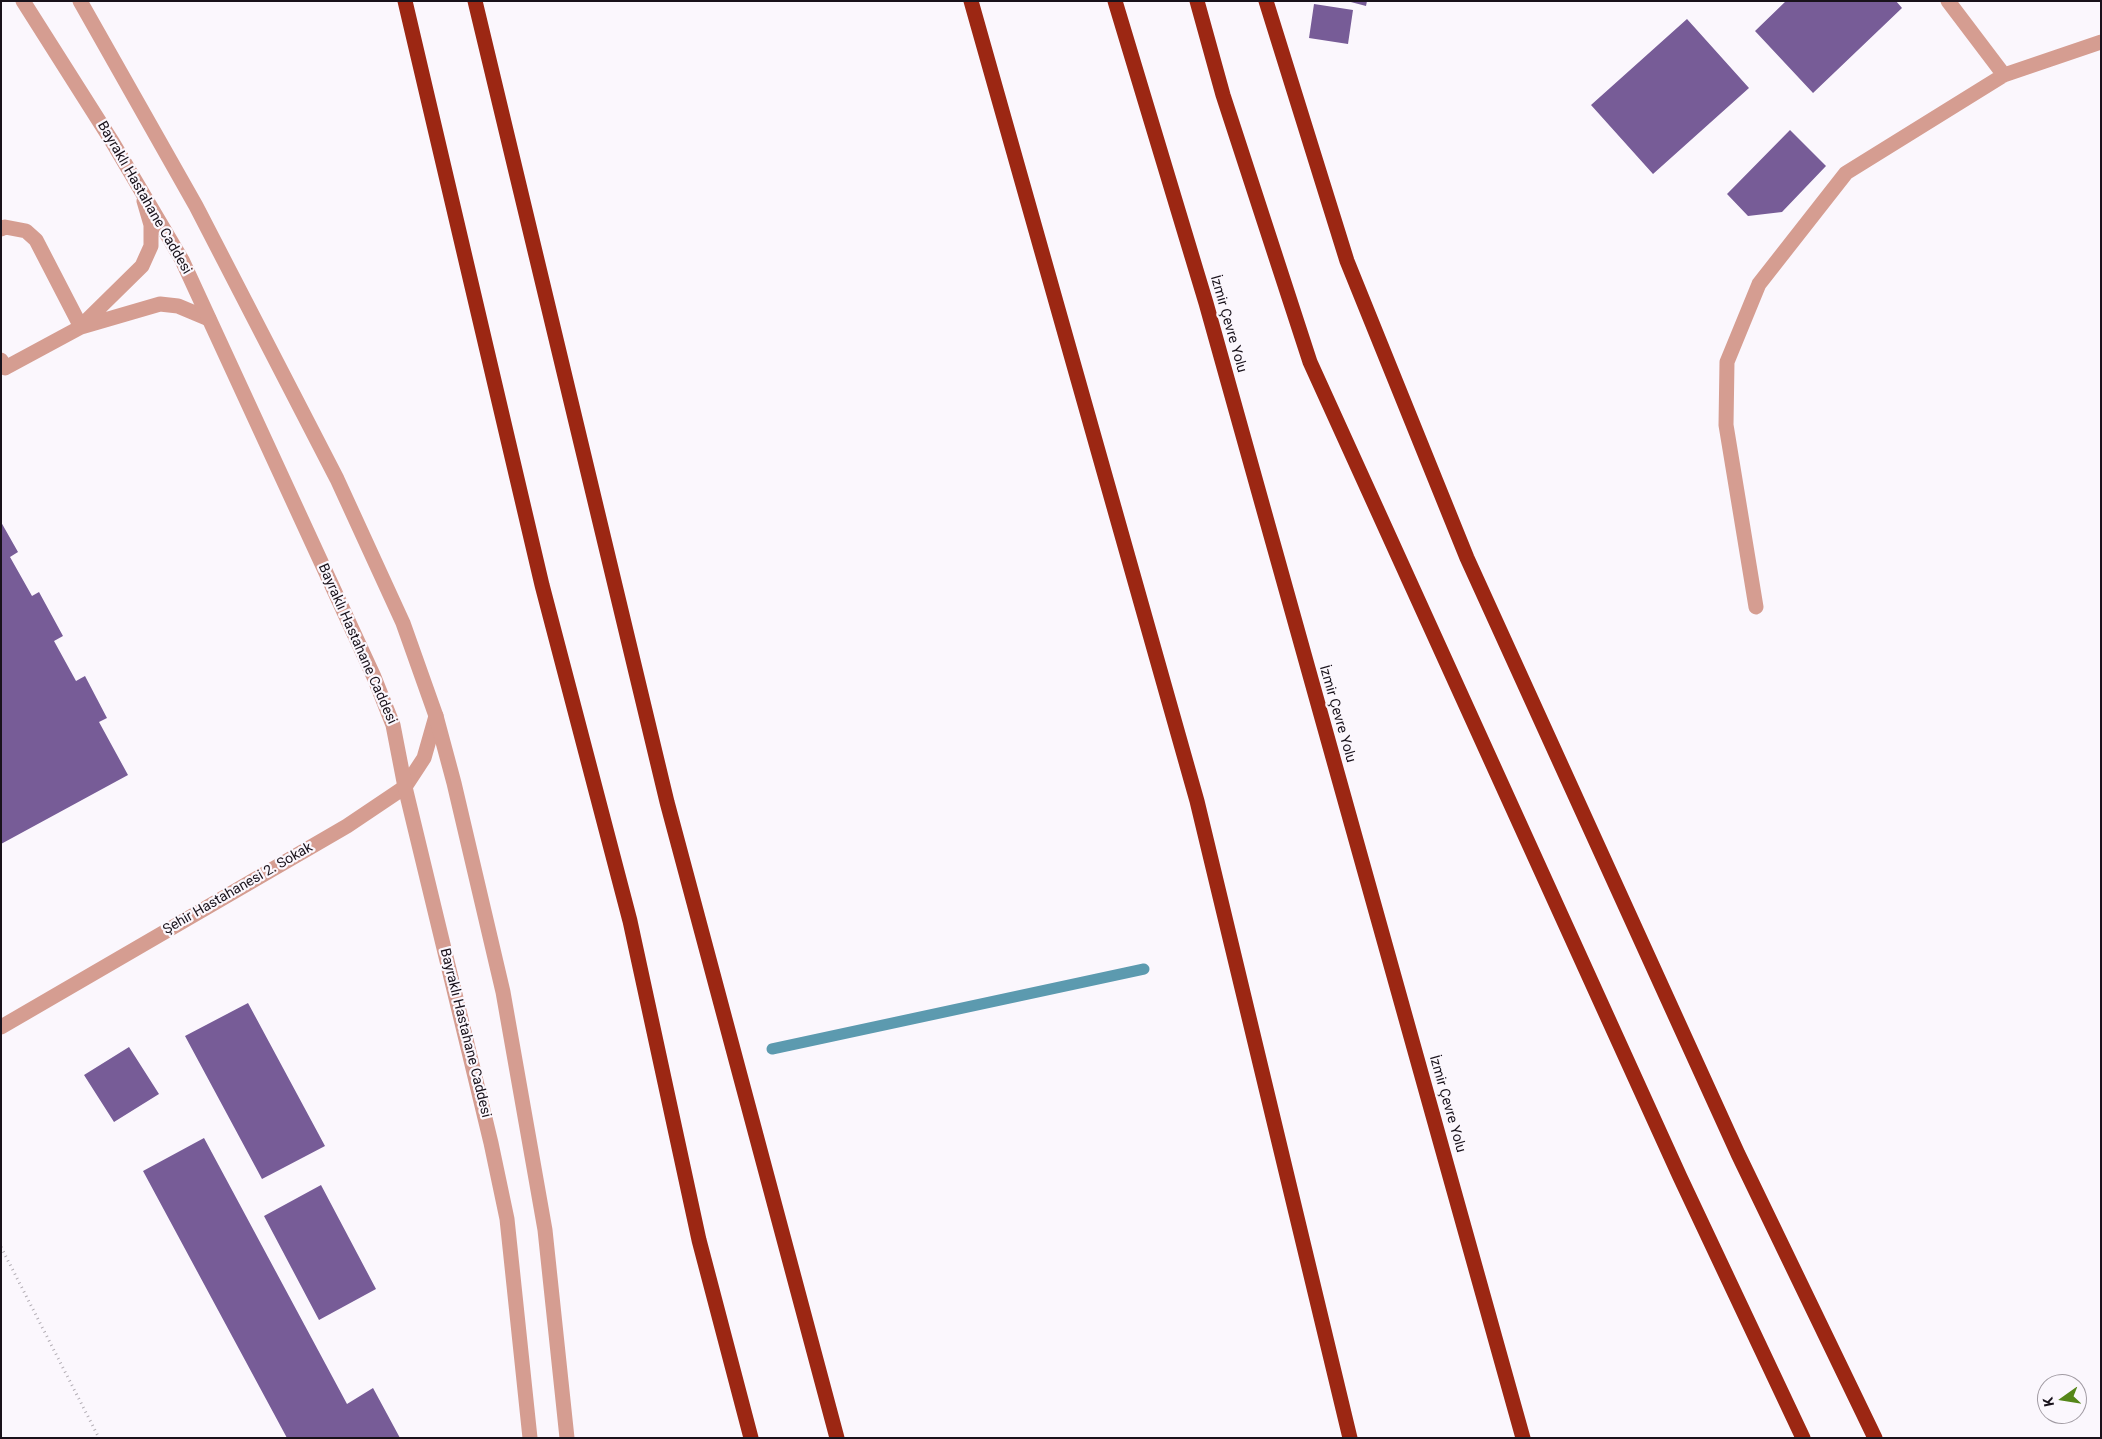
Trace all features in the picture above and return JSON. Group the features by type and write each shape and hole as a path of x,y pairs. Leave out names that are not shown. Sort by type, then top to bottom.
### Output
{"highway":[{"path":"405,1 542,585 630,921 699,1240 751,1438"},
{"path":"475,1 667,802 837,1438"},
{"path":"971,1 1198,800 1350,1438"},
{"name":"İzmir Çevre Yolu","path":"1116,1 1208,313 1523,1438"},
{"path":"1197,1 1223,95 1310,362 1675,1168 1803,1438"},
{"path":"1266,1 1347,261 1466,558 1738,1154 1875,1438"}],"street":[{"name":"Bayraklı Hastahane Caddesi","path":"23,1 114,143 182,260 374,677 393,725 405,787 492,1143 507,1219 530,1438"},
{"path":"80,1 196,206 338,479 403,623 436,716 454,783 503,992 545,1230 567,1438"},
{"path":"1948,1 2004,75"},
{"path":"1756,607 1726,425 1726,362 1759,284 1846,174 2004,75 2101,42"},
{"path":"81,327 142,266 151,246 152,225 141,190"},
{"path":"1,229 5,227 26,230 36,240 81,327"},
{"path":"1,360 5,368 81,327 160,304 178,306 210,319"},
{"name":"Şehir Hastahanesi 2. Sokak","path":"1,1027 347,826 405,787 424,758 436,716"}],"path":[{"path":"1,1247 99,1438"}],"building":[{"path":"1347,1 1367,1 1366,6"},
{"path":"1786,1 1896,1 1902,8 1813,93 1755,31"},
{"path":"1314,4 1353,10 1348,44 1309,38"},
{"path":"1687,19 1749,88 1653,174 1591,105"},
{"path":"1790,130 1826,166 1782,212 1748,216 1727,194"},
{"path":"1,522 18,552 10,557 32,596 39,592 63,636 54,641 76,681 85,676 107,718 99,722 128,775 1,844"},
{"path":"248,1003 325,1146 262,1179 185,1036"},
{"path":"129,1047 159,1094 114,1122 84,1075"},
{"path":"204,1138 347,1404 373,1388 400,1438 287,1438 143,1171"},
{"path":"321,1185 376,1289 319,1320 264,1216"}],"waterway":[{"path":"772,1049 1144,969"}]}
